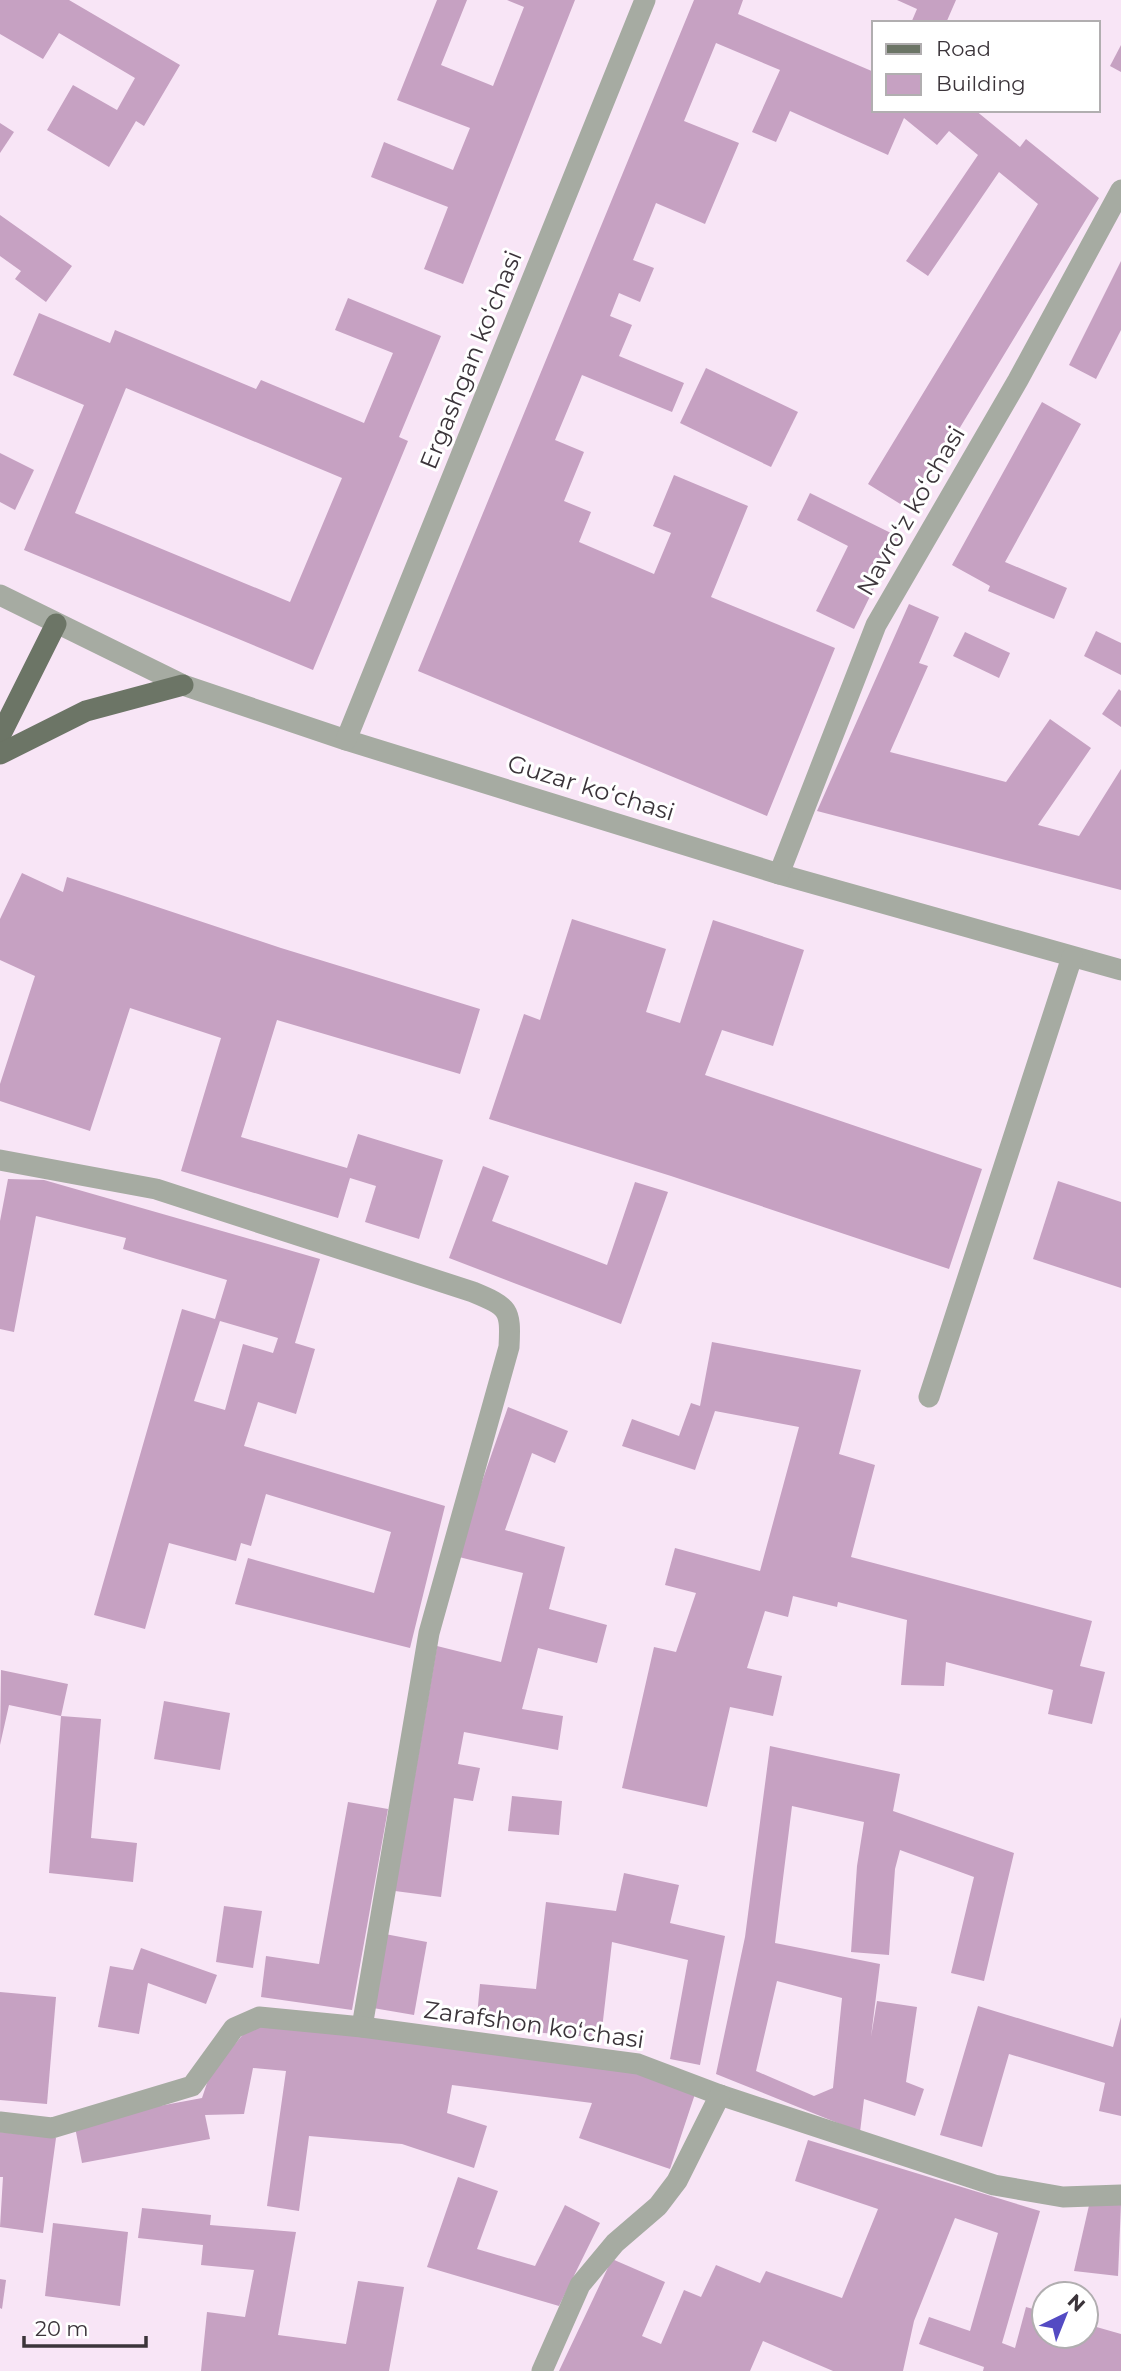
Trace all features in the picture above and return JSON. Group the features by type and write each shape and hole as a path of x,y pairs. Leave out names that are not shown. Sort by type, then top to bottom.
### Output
{"main road":[{"path":"0,736 56,624"},
{"path":"0,754 86,711 183,685"}],"street":[{"name":"Ergashgan koʻchasi","path":"346,740 645,0"},
{"name":"Navroʻz koʻchasi","path":"779,874 876,625 1018,380 1121,190"},
{"name":"Guzar koʻchasi","path":"0,595 183,685 346,740 779,874 1121,970"},
{"path":"929,1397 1072,957"},
{"path":"0,1160 156,1189 473,1292 500,1303 510,1316 509,1348 429,1633 362,2027"},
{"name":"Zarafshon koʻchasi","path":"0,2122 52,2128 192,2086 234,2028 259,2017 362,2027 638,2064 720,2095 994,2185 1063,2197 1121,2195"},
{"path":"542,2371 580,2285 615,2243 658,2206 677,2181 720,2095"}],"building":[{"path":"0,0 69,0 180,65 144,126 136,121 109,167 47,130 73,85 117,110 135,78 59,33 43,59 0,34"},
{"path":"437,0 467,0 441,65 493,86 524,7 507,0 575,0 463,284 424,269 448,207 371,177 384,142 453,170 470,128 397,100"},
{"path":"694,0 743,0 738,14 872,71 872,112 977,112 1020,147 1026,139 1099,198 910,510 868,484 1038,204 999,172 928,276 906,261 978,155 949,131 937,145 904,118 888,155 790,111 776,142 752,132 780,70 716,43 684,121 739,143 705,224 656,203 633,260 654,268 640,302 619,293 610,316 632,325 619,356 684,383 672,412 582,375 555,440 584,452 564,501 591,512 579,542 654,574 671,533 653,526 674,475 748,506 711,597 835,648 767,816 418,671"},
{"path":"897,0 956,0 947,21 912,21 917,9"},
{"path":"1121,45 1121,72 1110,66"},
{"path":"0,123 14,132 0,153"},
{"path":"0,215 72,266 46,302 15,279 21,271 0,256"},
{"path":"1121,261 1121,330 1096,379 1069,365"},
{"path":"348,298 441,336 399,437 408,441 313,670 24,550 84,405 13,375 39,313 110,343 115,330 256,389 261,380 364,423 393,353 335,330","holes":["126,388 342,478 290,602 75,513"]},
{"path":"706,368 798,412 771,467 680,423"},
{"path":"1042,402 1081,424 1005,562 1067,588 1054,619 988,591 990,586 952,565"},
{"path":"0,453 34,470 15,510 0,502"},
{"path":"810,493 899,537 854,629 816,611 848,546 797,520"},
{"path":"909,604 939,617 919,663 928,666 890,752 1006,782 1050,719 1091,748 1038,825 1079,836 1121,769 1121,890 817,811"},
{"path":"1096,631 1121,643 1121,675 1084,656"},
{"path":"965,632 1010,653 999,678 953,656"},
{"path":"1119,689 1121,691 1121,727 1102,714"},
{"path":"22,873 63,892 67,877 281,948 480,1009 460,1074 277,1020 241,1137 347,1168 358,1134 443,1160 419,1239 365,1222 376,1186 350,1178 338,1218 181,1171 221,1038 130,1008 90,1131 0,1101 0,1084 35,976 0,960 0,919"},
{"path":"572,919 666,949 646,1012 680,1023 713,920 804,950 773,1046 722,1030 705,1075 982,1169 949,1269 671,1176 489,1119 524,1014 540,1020"},
{"path":"483,1166 509,1176 492,1221 607,1265 635,1182 668,1192 621,1324 449,1258"},
{"path":"8,1179 44,1180 320,1259 295,1343 315,1349 296,1414 258,1402 244,1446 445,1506 410,1648 235,1604 248,1558 374,1593 391,1532 266,1494 251,1546 241,1543 236,1561 169,1543 145,1629 94,1615 182,1309 215,1319 227,1280 123,1249 126,1238 36,1216 14,1332 0,1329 0,1221","holes":["220,1321 278,1338 273,1353 243,1344 225,1410 194,1401"]},
{"path":"1058,1181 1121,1202 1121,1288 1033,1259"},
{"path":"712,1342 861,1370 839,1454 875,1465 851,1557 1092,1621 1080,1666 1105,1672 1092,1724 1048,1714 1053,1690 946,1662 944,1686 901,1685 907,1620 838,1602 837,1607 793,1596 788,1617 765,1611 747,1668 782,1676 773,1716 730,1707 707,1807 622,1788 654,1647 676,1652 696,1593 665,1585 675,1548 760,1571 799,1427 715,1411 695,1470 622,1446 632,1419 679,1436 691,1403 700,1406"},
{"path":"508,1407 568,1431 555,1463 532,1453 505,1530 565,1547 549,1609 607,1625 597,1663 538,1648 522,1709 563,1716 558,1750 464,1732 458,1764 480,1768 473,1801 454,1798 441,1897 395,1891 437,1646 501,1662 523,1573 459,1557 469,1519"},
{"path":"1,1670 68,1684 61,1716 9,1705 0,1745"},
{"path":"164,1701 230,1713 220,1770 154,1759"},
{"path":"61,1716 101,1719 91,1838 137,1843 133,1882 49,1873"},
{"path":"770,1746 900,1774 893,1811 1014,1853 984,1981 951,1973 974,1877 900,1850 895,1869 889,1955 851,1952 857,1866 864,1822 792,1806 775,1943 880,1964 871,2037 877,2001 917,2007 906,2082 924,2089 915,2116 864,2099 860,2132 716,2074 745,1937","holes":["777,1981 842,1998 833,2088 814,2096 756,2071"]},
{"path":"512,1796 562,1801 559,1835 508,1831"},
{"path":"348,1802 388,1809 352,2010 261,1997 266,1956 319,1964"},
{"path":"624,1873 679,1885 670,1923 725,1936 700,2065 670,2059 688,1960 612,1942 601,2038 476,2027 480,1984 536,1989 546,1902 616,1911"},
{"path":"224,1906 262,1911 253,1968 216,1962"},
{"path":"385,1934 427,1942 414,2015 373,2008"},
{"path":"141,1948 217,1975 206,2004 148,1983 139,2034 98,2027 110,1966 133,1970"},
{"path":"0,1992 56,1997 47,2104 0,2100"},
{"path":"978,2006 1113,2047 1121,2017 1121,2116 1099,2111 1105,2083 1009,2054 982,2147 940,2135"},
{"path":"259,2025 605,2063 695,2094 670,2169 579,2138 592,2103 452,2085 447,2113 487,2126 474,2168 402,2144 309,2136 299,2211 267,2206 286,2071 253,2068 244,2114 205,2115 210,2139 82,2163 74,2122 202,2098 210,2074 245,2032"},
{"path":"0,2132 56,2138 43,2233 0,2227 3,2177 0,2177"},
{"path":"808,2140 1040,2211 1002,2343 1015,2348 1026,2307 1030,2308 1030,2350 1100,2350 1100,2328 1121,2334 1121,2371 983,2371 984,2367 919,2344 929,2317 970,2331 998,2233 955,2218 914,2321 903,2371 833,2371 763,2341 750,2371 559,2371 612,2259 665,2282 642,2336 661,2344 684,2290 701,2297 716,2265 760,2283 766,2271 842,2298 878,2209 795,2181"},
{"path":"458,2177 498,2191 477,2249 535,2266 565,2205 600,2223 559,2306 427,2267"},
{"path":"1090,2201 1121,2204 1118,2276 1074,2271"},
{"path":"142,2208 211,2215 210,2225 296,2232 278,2335 346,2344 358,2281 404,2287 389,2371 201,2371 207,2312 245,2317 254,2270 201,2265 203,2245 138,2238"},
{"path":"53,2223 128,2232 120,2306 45,2296"},
{"path":"0,2279 6,2280 2,2309 0,2308"}]}
